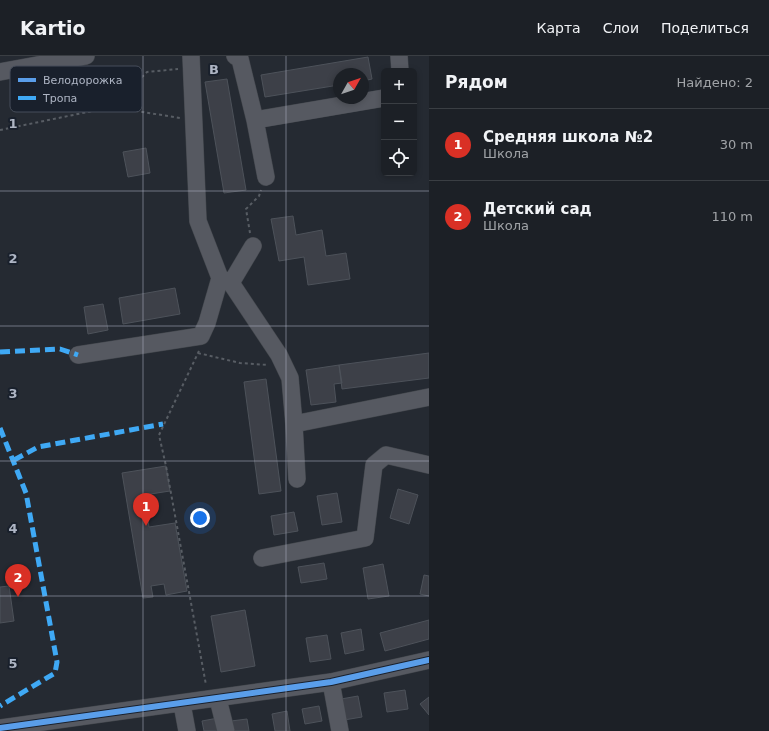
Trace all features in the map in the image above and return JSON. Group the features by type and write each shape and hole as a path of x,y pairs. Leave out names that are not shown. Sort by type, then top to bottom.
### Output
{"street":[{"path":"32,66 86,56"},
{"path":"235,56 240,60 255,120 266,177"},
{"path":"399,56 400,68"},
{"path":"191,62 198,221 225,280 279,355 290,378 298,479"},
{"path":"0,72 10,70"},
{"path":"255,120 381,99"},
{"path":"78,355 201,336 225,280 253,246"},
{"path":"294,424 429,397"},
{"path":"262,558 365,538 374,464 386,455 429,464"},
{"path":"0,728 182,704 332,682 429,660"},
{"path":"332,682 340,731"},
{"path":"213,699 226,731"},
{"path":"182,704 187,731"}],"path":[{"path":"142,77 147,72 191,62"},
{"path":"0,130 88,112"},
{"path":"142,112 193,120"},
{"path":"253,246 246,209 259,196 266,177"},
{"path":"201,336 198,353 159,435 213,699"},
{"path":"198,353 240,363 272,365 283,364"}],"building":[{"path":"368,57 372,79 369,80 369,68 333,68 333,86 265,97 261,75"},
{"path":"227,79 246,190 224,193 205,82"},
{"path":"146,148 150,173 128,177 123,152"},
{"path":"293,216 296,235 322,230 326,256 346,253 350,279 308,285 304,257 279,261 271,219"},
{"path":"175,288 180,314 123,324 119,298"},
{"path":"103,304 108,330 88,334 84,307"},
{"path":"429,353 429,378 342,389 339,365"},
{"path":"339,365 342,383 334,384 336,402 311,405 306,370"},
{"path":"266,379 281,491 259,494 244,382"},
{"path":"166,466 170,491 144,495 149,527 175,523 187,591 166,595 164,584 151,586 153,597 143,598 122,473"},
{"path":"398,489 418,495 409,524 390,518"},
{"path":"337,493 342,522 322,525 317,496"},
{"path":"294,512 298,531 274,535 271,516"},
{"path":"324,563 327,579 301,583 298,567"},
{"path":"383,564 389,596 368,599 363,568"},
{"path":"424,575 429,576 429,596 420,594"},
{"path":"9,586 14,621 0,623 0,587"},
{"path":"245,610 255,666 221,672 211,616"},
{"path":"429,620 429,639 385,651 380,633"},
{"path":"361,629 364,650 345,654 341,633"},
{"path":"327,635 331,659 310,662 306,638"},
{"path":"405,690 408,709 387,712 384,693"},
{"path":"358,696 362,717 344,720 341,699"},
{"path":"429,697 429,715 420,704"},
{"path":"319,706 322,721 305,724 302,709"},
{"path":"287,711 290,731 275,731 272,714"},
{"path":"218,718 221,731 204,731 202,721"},
{"path":"247,719 249,731 233,731 231,721"}],"marked path":[{"path":"0,352 60,349 78,355"},
{"path":"14,460 38,447 163,424"},
{"path":"0,428 26,493 57,662 55,673 0,706"}],"cycle path":[{"path":"0,728 331,682 429,660"}],"place":[{"name":"Средняя школа №2","path":"146,526"},
{"name":"Детский сад","path":"18,597"}]}
